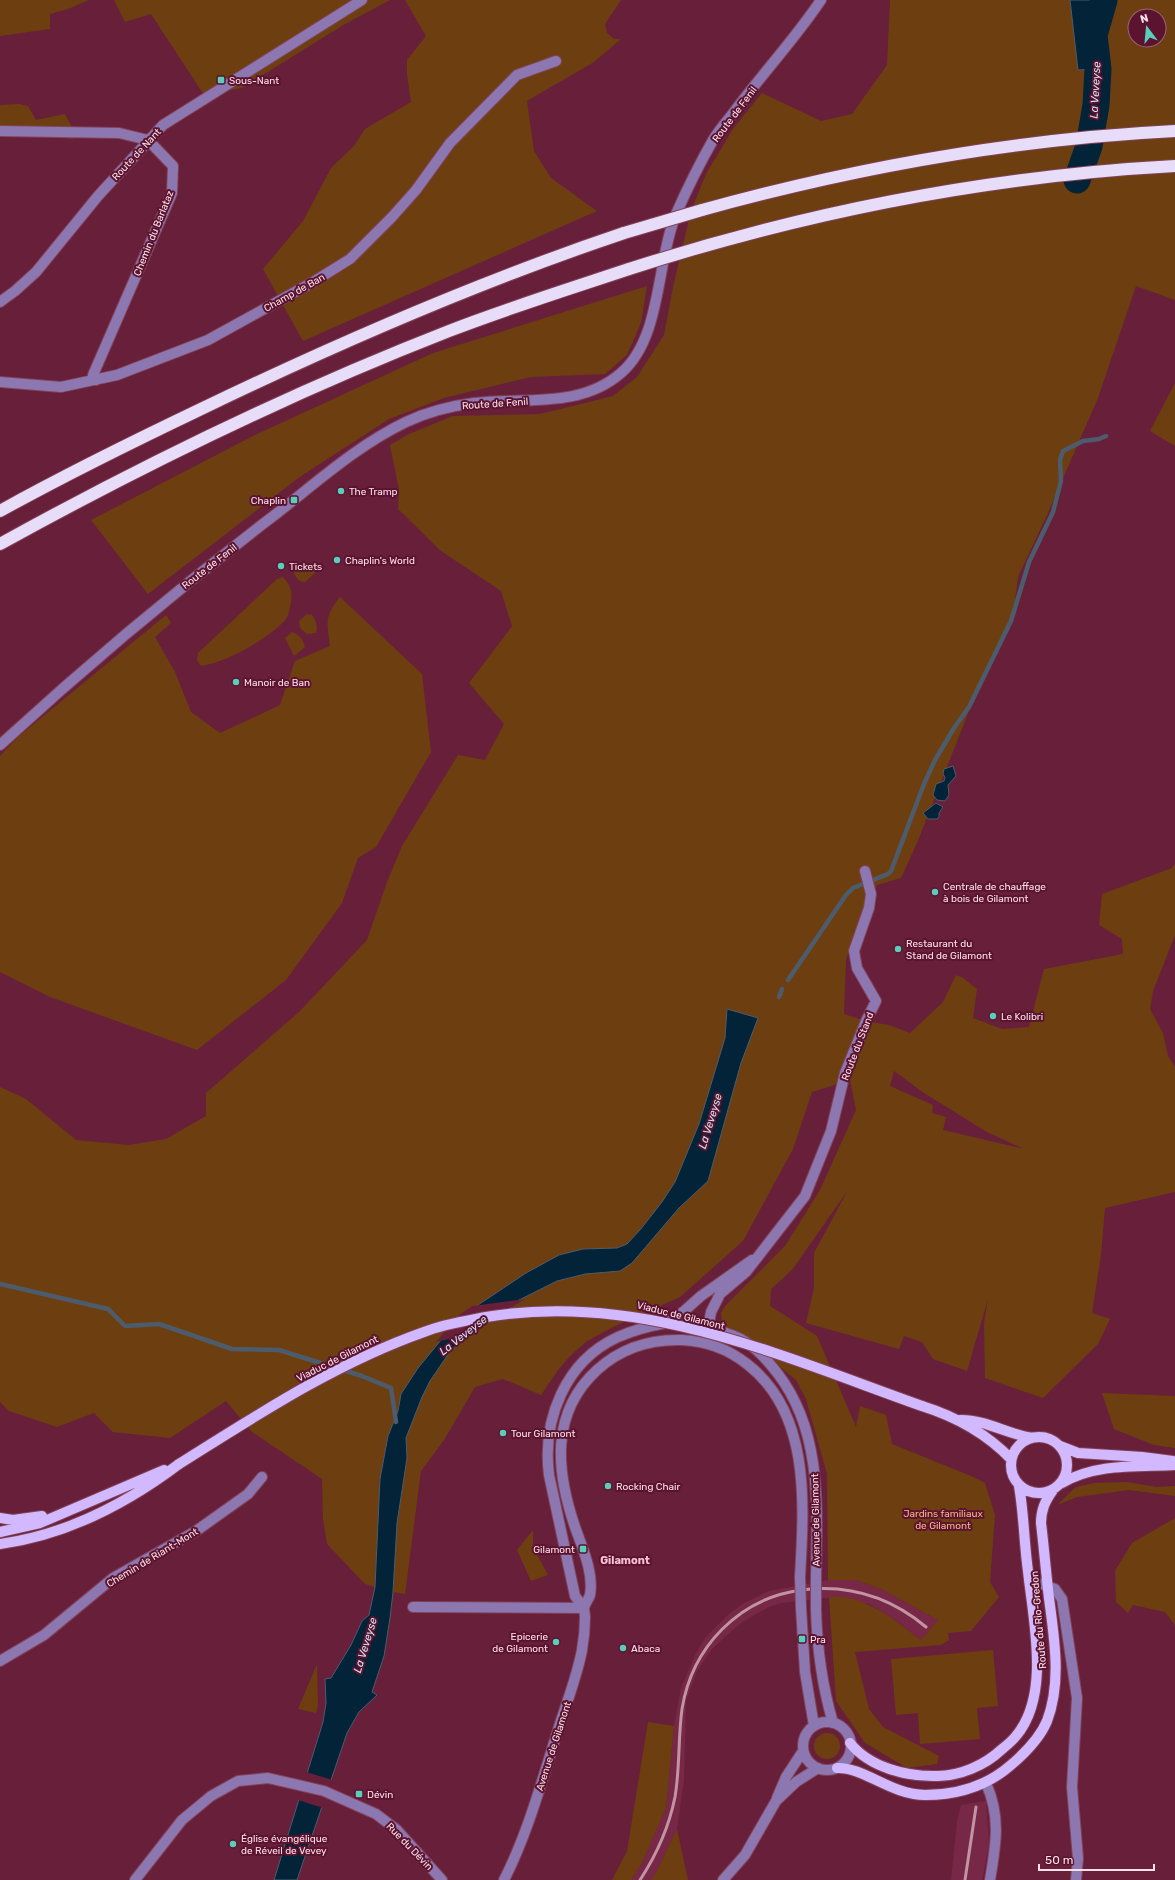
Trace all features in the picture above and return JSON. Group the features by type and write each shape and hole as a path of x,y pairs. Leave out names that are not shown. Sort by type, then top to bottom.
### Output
{"highway":[{"path":"0,511 137,440 330,348 466,290 564,253 624,233 779,189 901,163 1028,144 1110,135 1175,131"},
{"path":"0,544 174,454 339,377 458,328 629,269 769,228 891,200 1011,180 1175,166"}],"main road":[{"name":"Viaduc de Gilamont","path":"0,1544 34,1537 81,1522 152,1484 179,1464 287,1397 363,1356 425,1331 465,1320 543,1310 573,1310 619,1314 657,1320 745,1344 961,1420 1000,1447 1011,1459"},
{"name":"Viaduc de Gilamont","path":"961,1420 976,1420 1018,1436 1033,1438"},
{"path":"1175,1462 1142,1457 1078,1453 1060,1446 1050,1439 1042,1437 1033,1438 1021,1443 1015,1450 1011,1459 1012,1474 1020,1486 1027,1491 1036,1494 1045,1493 1073,1477 1090,1471 1130,1467 1175,1466"},
{"path":"1057,1487 1066,1475 1067,1465 1066,1455 1060,1446"},
{"name":"Viaduc de Gilamont","path":"0,1532 40,1523 179,1464"},
{"name":"Route du Rio-Gredon","path":"850,1743 857,1751 899,1772 916,1776 941,1776 961,1772 994,1757 1017,1735 1033,1701 1036,1686 1037,1652 1020,1486"},
{"name":"Route du Rio-Gredon","path":"837,1768 849,1769 899,1791 924,1796 957,1792 986,1783 1004,1772 1026,1751 1047,1722 1052,1704 1055,1662 1041,1516 1046,1500 1057,1487"},
{"path":"0,1518 24,1519 70,1509"}],"street":[{"name":"Route de Nant","path":"0,302 36,272 98,196 163,125 362,0"},
{"name":"Route de Fenil","path":"0,745 69,682 158,606 343,461 393,428 430,412 475,403 566,398 595,389 621,373 635,358 646,335 656,301 666,245 676,215 714,139 746,96 804,26 821,0"},
{"name":"Champ de Ban","path":"0,382 61,387 117,375 208,340 313,282 350,258 416,190 450,143 517,75 556,61"},
{"path":"0,131 119,133 148,140"},
{"name":"Chemin du Barlataz","path":"96,380 93,375 106,343 172,193 172,166 148,140"},
{"name":"Route du Stand","path":"708,1328 715,1301 720,1294 746,1272 757,1256 790,1216 808,1189 831,1131 844,1073 876,1001 857,968 854,951 869,908 871,894 866,873"},
{"name":"Route du Stand","path":"666,1323 683,1312 701,1296 757,1256"},
{"name":"Avenue de Gilamont","path":"584,1608 575,1596 549,1475 547,1451 551,1421 556,1404 577,1369 598,1349 633,1331 666,1323 687,1324 726,1332 756,1349 766,1358 785,1383 797,1404 810,1442 816,1482 817,1640 820,1669 833,1723"},
{"name":"Avenue de Gilamont","path":"504,1880 537,1796 574,1680 582,1650 584,1608 589,1597 591,1584 583,1549 568,1503 562,1471 561,1440 567,1412 577,1393 604,1363 635,1345 651,1341 689,1340 716,1346 736,1355 759,1373 771,1387 792,1430 802,1483 800,1576 801,1608 805,1672 814,1726"},
{"name":"Chemin de Riant-Mont","path":"0,1661 44,1635 113,1578 196,1531 248,1494 262,1477"},
{"path":"1029,1580 1055,1590 1062,1599 1077,1698 1072,1787 1078,1858 1076,1880"},
{"path":"413,1607 584,1608"},
{"path":"822,1723 833,1723 845,1730 850,1743 850,1751 847,1760 837,1768 825,1770 810,1763 804,1750 805,1737 814,1726 822,1723"},
{"path":"723,1880 745,1856 776,1801 786,1777 804,1750"},
{"path":"776,1801 796,1782 818,1768"},
{"name":"Rue du Dévin","path":"135,1880 182,1820 210,1796 238,1781 268,1778 324,1791 376,1814 398,1830 442,1880"},
{"path":"986,1783 996,1813 997,1838 990,1880"}],"shaded area":[{"path":"828,1580 856,1580 883,1590 938,1620 921,1640 895,1620 869,1604 834,1597 781,1603 769,1607 744,1621 727,1635 712,1649 697,1671 686,1701 684,1780 677,1829 657,1871 651,1880 631,1880 642,1863 666,1808 674,1726 681,1688 696,1653 706,1637 729,1614 744,1603 769,1591"},
{"path":"986,1801 989,1845 982,1880 951,1880 957,1821 961,1805"}],"green space":[{"path":"0,0 89,0 68,9 50,14 50,29 0,36"},
{"path":"114,0 390,0 345,24 242,88 204,95 151,14 125,22"},
{"path":"405,0 621,0 605,24 607,33 614,39 621,39 594,62 527,101 534,151 551,178 597,211 303,341 263,269 303,221 331,168 354,146 365,129 411,102 407,74 407,60 426,36"},
{"name":"Jardins familiaux de Gilamont","path":"890,0 1070,0 1079,70 1105,68 1101,33 1115,0 1175,0 1175,300 1136,286 1098,398 1018,577 1013,615 969,711 917,843 901,878 877,885 846,959 844,1014 865,1021 889,1025 910,1033 943,1002 956,975 963,978 977,989 973,1018 1002,1029 1029,1027 1044,969 1123,954 1122,939 1099,925 1102,894 1172,868 1175,863 1175,935 1153,991 1150,1009 1163,1033 1168,1056 1175,1067 1175,1192 1105,1208 1101,1255 1092,1313 1110,1319 1098,1344 1043,1398 985,1378 984,1323 988,1299 967,1371 933,1359 922,1342 904,1336 899,1349 806,1323 814,1288 814,1253 848,1190 792,1270 771,1289 770,1306 817,1336 856,1427 860,1406 886,1415 892,1444 985,1483 995,1515 990,1582 999,1597 971,1631 948,1633 949,1640 941,1645 855,1652 869,1709 883,1727 939,1756 937,1764 907,1768 865,1743 836,1701 829,1597 842,1597 867,1604 901,1624 921,1640 938,1620 883,1590 856,1580 828,1580 827,1474 806,1399 796,1380 774,1362 726,1333 722,1323 721,1313 725,1306 785,1246 820,1190 856,1110 850,1080 812,1092 793,1149 743,1241 680,1297 613,1327 587,1341 571,1355 558,1370 541,1395 503,1379 475,1387 444,1440 421,1471 405,1594 393,1592 397,1523 407,1458 406,1438 430,1381 451,1350 513,1303 557,1281 632,1263 679,1208 708,1181 741,1063 758,1018 727,1009 725,1038 699,1124 675,1182 662,1202 627,1244 617,1248 583,1249 559,1255 526,1273 460,1317 418,1368 401,1394 398,1411 388,1436 380,1478 375,1587 365,1584 327,1544 323,1519 322,1479 252,1432 226,1401 170,1438 113,1432 94,1413 57,1427 9,1411 0,1402 0,1087 26,1099 76,1140 129,1145 166,1139 206,1116 206,1093 300,1011 367,940 387,882 402,846 458,755 485,760 504,724 469,683 512,626 501,591 441,551 398,509 399,490 390,445 409,434 453,416 540,414 613,396 637,377 664,335 673,287 691,211 706,174 733,129 762,93 821,121 852,114 887,65","holes":["894,1071 924,1093 987,1132 1024,1149 943,1130 946,1117 932,1113 933,1105 890,1086"]},
{"path":"19,104 28,106 36,120 65,114 73,129 74,139 0,133 0,105"},
{"path":"647,286 641,323 627,355 605,374 531,377 444,398 389,419 301,476 148,594 91,520 253,436 433,353"},
{"path":"1175,383 1175,446 1150,431"},
{"path":"304,561 316,572 305,582 303,582 296,577 293,571"},
{"path":"283,577 290,587 291,594 290,607 286,619 258,642 235,655 212,664 201,666 197,660 198,653 277,579"},
{"path":"340,597 422,674 431,752 376,847 358,858 342,903 286,980 197,1050 50,997 0,972 0,756 18,737 166,615 171,623 155,637 175,672 191,712 220,733 280,705 295,661 330,646 328,631 329,615"},
{"path":"307,614 312,615 315,619 317,626 316,633 307,634 300,628 299,621"},
{"path":"292,632 301,638 305,647 294,656 285,638"},
{"path":"1102,1393 1175,1396 1175,1448 1154,1445 1114,1429"},
{"path":"1127,1482 1157,1487 1175,1486 1175,1496 1129,1490 1077,1497 1057,1505 1076,1487 1094,1483"},
{"path":"1175,1518 1175,1625 1165,1612 1133,1605 1128,1613 1116,1602 1115,1571 1132,1543"},
{"path":"533,1530 533,1547 548,1575 531,1581 517,1550"},
{"path":"993,1650 998,1706 977,1708 980,1739 920,1744 918,1713 896,1715 891,1659"},
{"path":"317,1664 318,1706 316,1713 298,1709"},
{"path":"648,1722 674,1726 666,1808 642,1863 631,1880 612,1880 627,1851"},
{"path":"827,1733 836,1737 840,1746 836,1755 827,1759 818,1755 814,1746 818,1737"},
{"path":"677,1829 688,1880 651,1880 657,1871"}],"water":[{"path":"1070,0 1115,0 1101,33 1105,68 1078,70"},
{"path":"953,766 956,776 948,785 949,795 945,801 937,800 933,795 936,784 944,781 944,769"},
{"path":"936,803 943,807 939,813 939,817 937,819 928,819 923,813"},
{"path":"727,1009 758,1018 741,1063 708,1181 679,1208 632,1263 620,1271 585,1274 557,1281 513,1303 451,1350 430,1381 406,1438 407,1458 397,1523 390,1618 384,1656 372,1692 377,1695 359,1712 347,1733 297,1880 274,1880 323,1722 326,1703 325,1679 331,1678 351,1645 362,1621 369,1615 375,1587 380,1479 388,1436 398,1411 401,1394 418,1368 460,1317 526,1273 559,1255 583,1249 617,1248 627,1244 640,1230 662,1202 675,1182 699,1124 725,1038"}],"pier":[{"path":"525,1299 491,1320 476,1333 436,1342 459,1315 472,1306"},
{"path":"306,1772 333,1780 323,1808 298,1800"}],"waterway":[{"name":"La Veveyse","path":"1077,180 1089,146 1096,105 1098,69 1094,35 1104,0"},
{"path":"788,980 846,895 853,888 888,874 891,871 924,784 935,760 954,728 969,707 1011,621 1029,562 1053,512 1061,481 1060,460 1063,451 1083,441 1099,439 1106,436"},
{"path":"779,997 782,989"},
{"path":"0,1284 108,1309 125,1326 159,1324 232,1349 279,1350 362,1376 391,1388 396,1422"}],"railway":[{"path":"640,1880 662,1840 675,1797 678,1775 682,1709 687,1686 696,1665 708,1646 722,1629 739,1615 758,1603 779,1595 802,1590 819,1589 836,1589 868,1595 898,1608 926,1627"},
{"path":"965,1880 976,1807"}],"place":[{"name":"Sous-Nant","path":"221,80"},
{"name":"The Tramp","path":"341,491"},
{"name":"Chaplin","path":"294,500"},
{"name":"Chaplin's World","path":"337,560"},
{"name":"Tickets","path":"281,566"},
{"name":"Manoir de Ban","path":"236,682"},
{"name":"Centrale de chauffage à bois de Gilamont","path":"935,892"},
{"name":"Restaurant du Stand de Gilamont","path":"898,949"},
{"name":"Le Kolibri","path":"993,1016"},
{"name":"Tour Gilamont","path":"503,1433"},
{"name":"Rocking Chair","path":"608,1486"},
{"name":"Gilamont","path":"583,1549"},
{"name":"Pra","path":"802,1639"},
{"name":"Epicerie de Gilamont","path":"556,1642"},
{"name":"Abaca","path":"623,1648"},
{"name":"Dévin","path":"359,1794"},
{"name":"Église évangélique de Réveil de Vevey","path":"233,1844"}],"district":[{"name":"Gilamont","path":"625,1560"}]}
